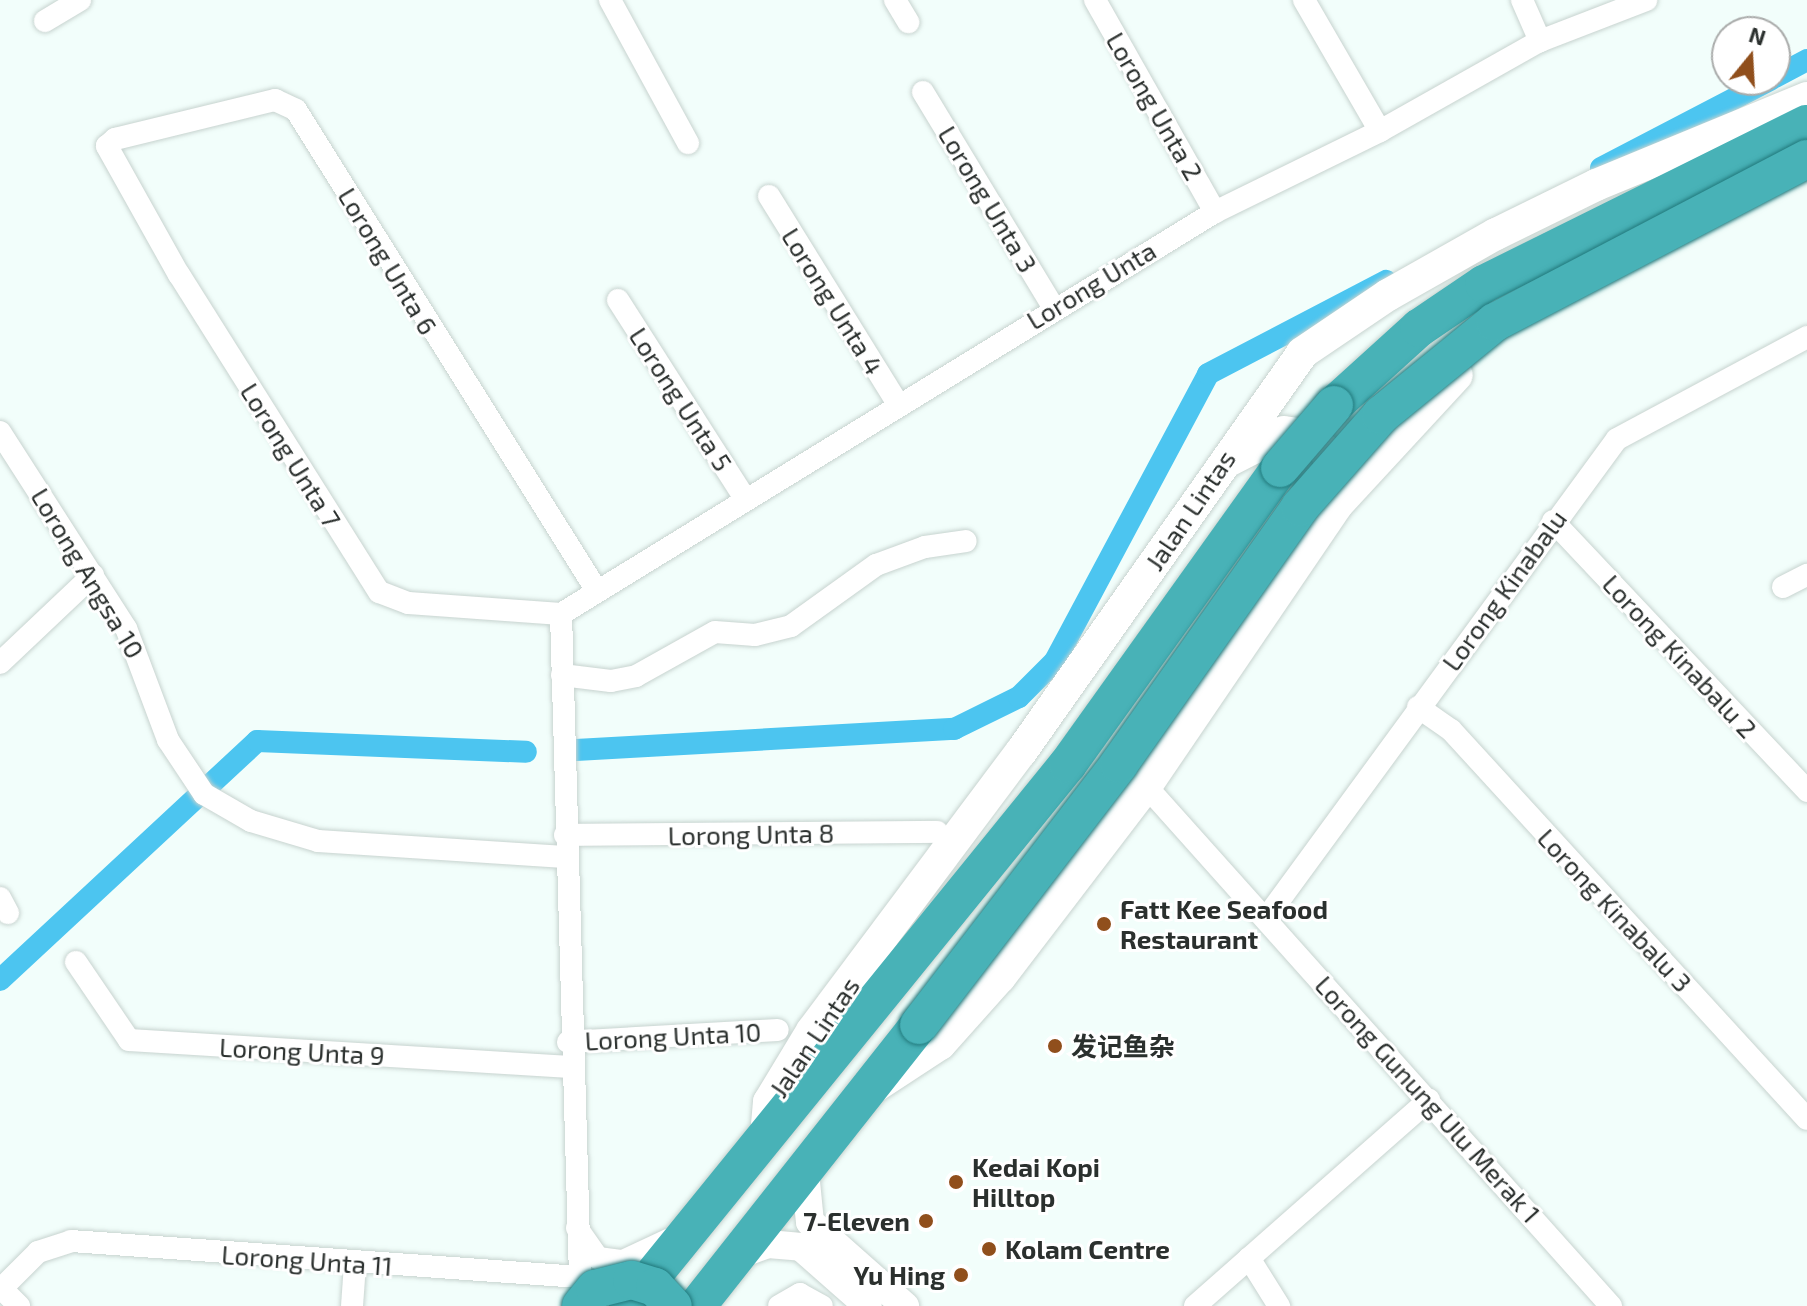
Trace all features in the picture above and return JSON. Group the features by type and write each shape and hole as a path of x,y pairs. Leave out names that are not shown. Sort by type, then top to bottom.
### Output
{"highway":[{"name":"Jalan Lintas","path":"628,1306 687,1227 810,1083 1068,764 1280,468 1359,380 1484,284 1807,124"},
{"path":"697,1306 743,1253 1119,764 1300,507 1381,415 1495,322 1807,159"},
{"path":"580,1292 632,1280 655,1287 673,1306"}],"main road":[{"path":"1596,185 1807,77"},
{"name":"Jalan Lintas","path":"766,1136 769,1102 812,1031 1013,764 1279,378 1322,337 1425,272 1596,185 1807,98"},
{"path":"866,1092 916,1065 960,1023 1146,786 1336,506 1422,407 1501,336 1807,179"},
{"path":"1219,466 1284,432 1318,442 1332,470 1331,488 1307,553"}],"street":[{"path":"45,21 80,0"},
{"path":"610,0 688,143"},
{"path":"895,0 908,22"},
{"name":"Lorong Unta 2","path":"1095,0 1215,212"},
{"path":"1304,0 1380,131"},
{"path":"1522,0 1540,41"},
{"name":"Lorong Unta","path":"561,614 1053,307 1215,212 1380,131 1540,41 1646,0"},
{"name":"Lorong Unta 3","path":"923,92 1053,307"},
{"name":"Lorong Unta 6","path":"111,158 107,146 115,139 286,100 597,591"},
{"name":"Lorong Unta 7","path":"111,158 379,592 408,603 561,614"},
{"name":"Lorong Unta 4","path":"769,196 898,404"},
{"name":"Lorong Unta 5","path":"618,300 744,497"},
{"name":"Lorong Kinabalu","path":"1267,917 1553,521 1617,439 1807,337"},
{"name":"Lorong Angsa 10","path":"0,432 126,628 181,766 204,794 251,821 318,841 564,846"},
{"name":"Lorong Kinabalu 2","path":"1553,521 1807,791"},
{"path":"562,675 611,681 636,676 715,632 755,635 791,626 876,565 925,547 966,541"},
{"path":"0,663 93,575"},
{"path":"1783,587 1807,575"},
{"path":"561,614 568,1042 576,1227 580,1292 592,1306"},
{"name":"Lorong Kinabalu 3","path":"1418,707 1451,730 1807,1119"},
{"name":"Lorong Gunung Ulu Merak 1","path":"1146,786 1267,917 1611,1306"},
{"name":"Lorong Unta 8","path":"564,846 937,832"},
{"name":"Lorong Unta 9","path":"76,962 129,1040 570,1067"},
{"name":"Lorong Unta 10","path":"568,1042 778,1030"},
{"path":"1195,1306 1429,1100"},
{"path":"805,1172 810,1222 905,1306"},
{"path":"576,1227 598,1258 623,1261 648,1253 687,1227"},
{"name":"Lorong Unta 11","path":"1,1287 38,1252 71,1241 355,1264 580,1292"},
{"path":"743,1253 768,1244 801,1247 868,1306"},
{"path":"1249,1258 1279,1306"},
{"path":"352,1306 355,1264"},
{"path":"1,1287 19,1306"},
{"path":"779,1306 800,1294 822,1306"}],"waterway":[{"path":"1791,68 1807,60"},
{"path":"1601,168 1739,96"},
{"path":"576,750 954,729 1019,697 1055,661 1208,374 1386,281"},
{"path":"0,980 257,741 526,752"}],"place":[{"name":"Fatt Kee Seafood Restaurant","path":"1104,924"},
{"name":"发记鱼杂","path":"1055,1046"},
{"name":"Kedai Kopi Hilltop","path":"956,1182"},
{"name":"7-Eleven","path":"926,1221"},
{"name":"Kolam Centre","path":"989,1249"},
{"name":"Yu Hing","path":"961,1275"}]}
